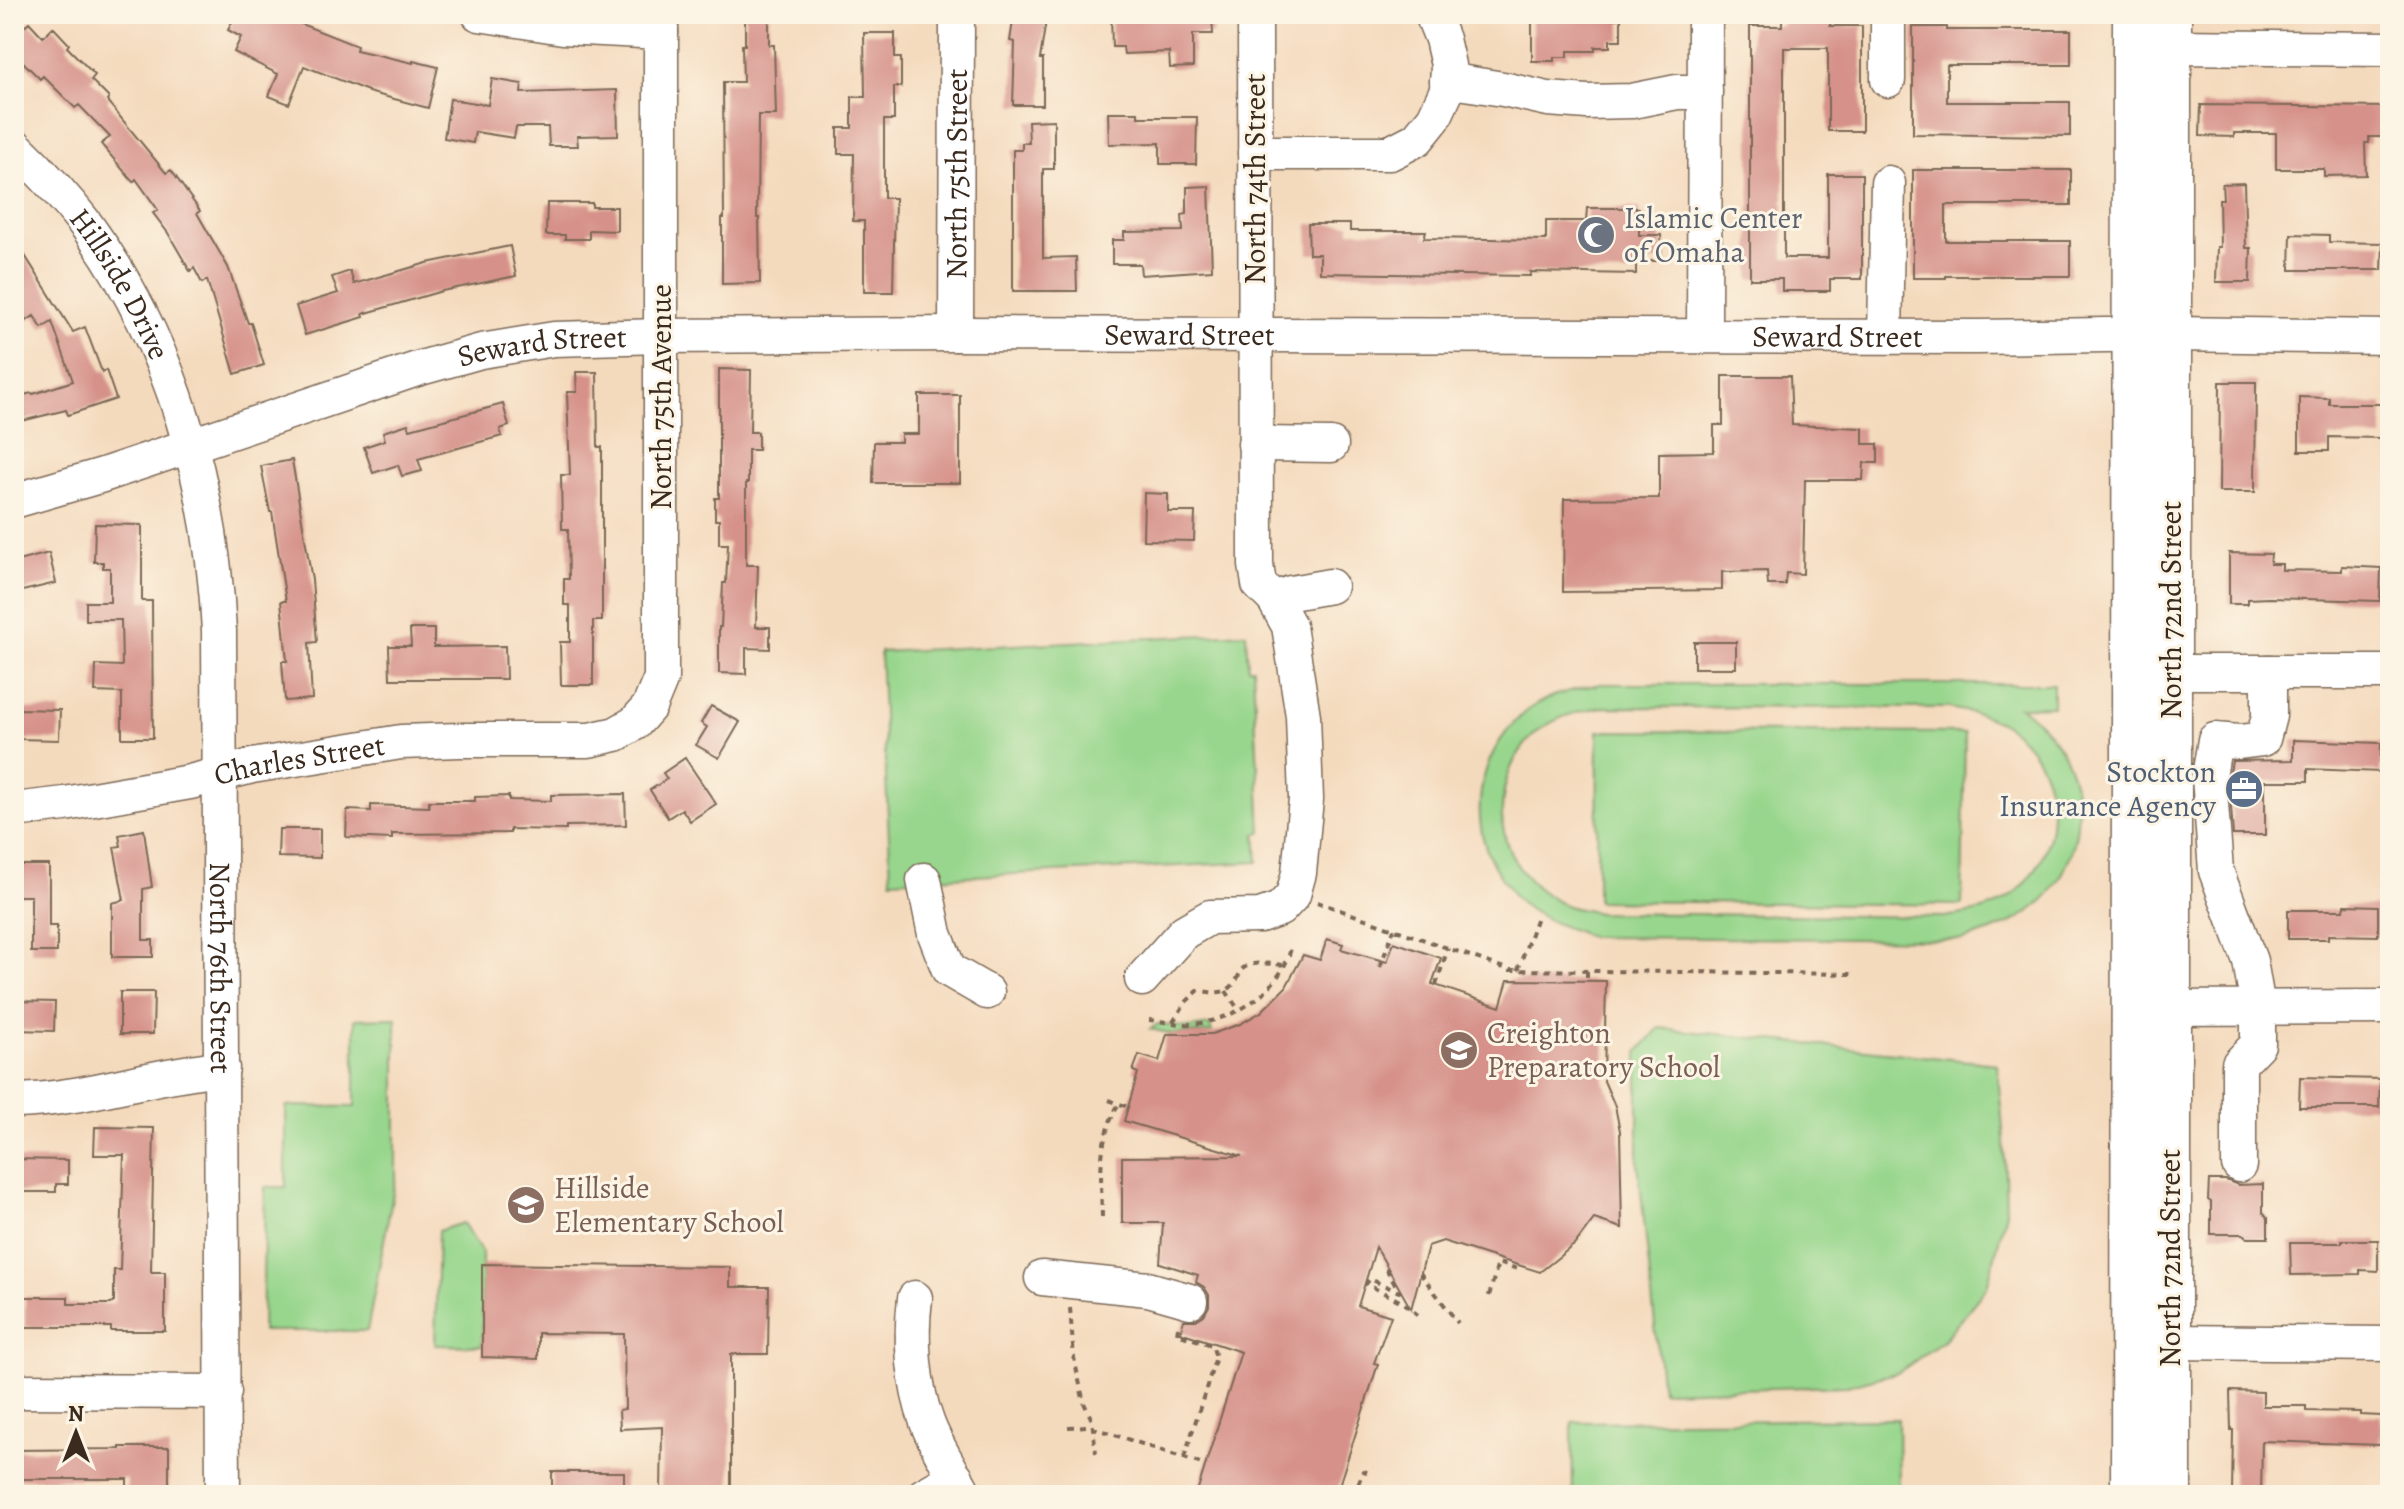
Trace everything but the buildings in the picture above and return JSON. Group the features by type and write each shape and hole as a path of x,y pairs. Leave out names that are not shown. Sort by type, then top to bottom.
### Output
{"main road":[{"name":"North 72nd Street","path":"2132,1495 2151,1008 2171,672 2134,14"},
{"name":"North 72nd Street","path":"2170,31 2152,335 2151,1008 2170,1342 2170,1495"}],"street":[{"path":"479,14 563,27 661,23"},
{"name":"North 75th Street","path":"956,334 957,14"},
{"name":"North 74th Street","path":"1142,979 1184,932 1210,917 1260,916 1280,909 1293,895 1299,873 1306,799 1303,716 1289,626 1266,592 1256,565 1255,14"},
{"path":"1255,153 1390,153 1417,139 1434,118 1447,90 1448,65 1432,14"},
{"path":"1704,336 1705,14"},
{"path":"1888,14 1888,80"},
{"name":"North 75th Avenue","path":"589,740 616,734 635,723 649,707 661,678 661,23"},
{"path":"2170,31 2390,49"},
{"path":"1447,80 1548,99 1587,102 1632,101 1677,92 1705,92"},
{"name":"Hillside Drive","path":"14,145 46,177 87,227 125,288 158,353 183,415 191,445"},
{"path":"1885,336 1888,183"},
{"name":"Seward Street","path":"14,501 103,475 417,369 481,351 554,339 956,334 2390,337"},
{"path":"1255,444 1331,445"},
{"name":"North 76th Street","path":"191,445 206,507 217,587 223,1495"},
{"path":"1266,592 1291,593 1330,586"},
{"path":"2171,672 2390,672"},
{"path":"2239,1165 2239,1064 2258,1044 2258,1007 2250,961 2216,871 2209,777 2215,740 2239,742 2263,739 2269,716 2269,672"},
{"name":"Charles Street","path":"14,810 65,804 190,782 252,766 401,742 589,740"},
{"path":"924,880 935,934 949,970 987,992"},
{"path":"2151,1008 2390,1007"},
{"path":"14,1101 94,1092 186,1071 222,1068"},
{"path":"1042,1278 1148,1289 1185,1300"},
{"path":"915,1298 915,1379 927,1424 960,1486 924,1495"},
{"path":"2170,1342 2390,1344"},
{"path":"14,1391 224,1392"}],"path":[{"path":"1316,902 1510,970 1855,974"},
{"path":"1518,970 1538,914"},
{"path":"1380,967 1394,929"},
{"path":"1149,1020 1187,1024 1211,1021 1238,1010 1270,987 1284,965 1292,944"},
{"path":"1436,985 1448,948"},
{"path":"1173,1022 1186,1002 1199,990 1210,993 1226,991 1245,967 1261,963 1284,965"},
{"path":"1587,971 1587,981"},
{"path":"1226,991 1238,1010"},
{"path":"1109,1100 1128,1107"},
{"path":"1102,1217 1101,1156 1104,1137 1119,1104"},
{"path":"1489,1296 1498,1263 1518,1269 1519,1265"},
{"path":"1388,1269 1399,1292 1370,1279 1366,1284 1402,1302 1418,1315"},
{"path":"1420,1273 1458,1323"},
{"path":"1184,1458 1216,1357 1212,1345 1177,1334 1181,1318 1175,1313 1185,1300"},
{"path":"1070,1302 1074,1358 1084,1403 1094,1428 1096,1453"},
{"path":"1068,1427 1088,1426 1205,1465"},
{"path":"1354,1495 1363,1471 1370,1473"}],"green space":[{"path":"1246,633 1248,668 1253,668 1261,833 1256,834 1258,862 891,880 880,652"},
{"path":"1600,684 2053,684 2053,706 2020,707 2043,727 2068,764 2078,807 2072,850 2052,890 2033,909 1999,928 1962,940 1592,937 1546,919 1518,900 1492,862 1484,841 1480,796 1493,754 1521,716 1558,694","holes":["1603,707 1949,708 1990,718 2012,730 2030,748 2043,769 2050,792 2052,816 2049,839 2040,862 2026,882 2007,899 1984,910 1943,917 1598,913 1566,906 1541,890 1517,865 1506,842 1502,807 1509,772 1527,742 1540,730 1570,714"]},
{"path":"1598,731 1965,733 1962,905 1597,901"},
{"path":"396,1018 396,1177 367,1331 262,1331 265,1187 286,1187 286,1106 355,1107 355,1019"},
{"path":"1158,1024 1190,1028 1210,1025 1212,1032 1173,1034 1150,1029"},
{"path":"1659,1028 1997,1064 2006,1212 1987,1287 1943,1341 1899,1372 1847,1386 1662,1391 1638,1163 1638,1052"},
{"path":"463,1223 482,1253 482,1346 435,1345 438,1231"},
{"path":"1898,1419 1899,1495 1573,1495 1572,1422"}],"place":[{"name":"Islamic Center of Omaha","path":"1596,235"},
{"name":"Stockton Insurance Agency","path":"2244,789"},
{"name":"Creighton Preparatory School","path":"1459,1050"},
{"name":"Hillside Elementary School","path":"526,1205"}]}
